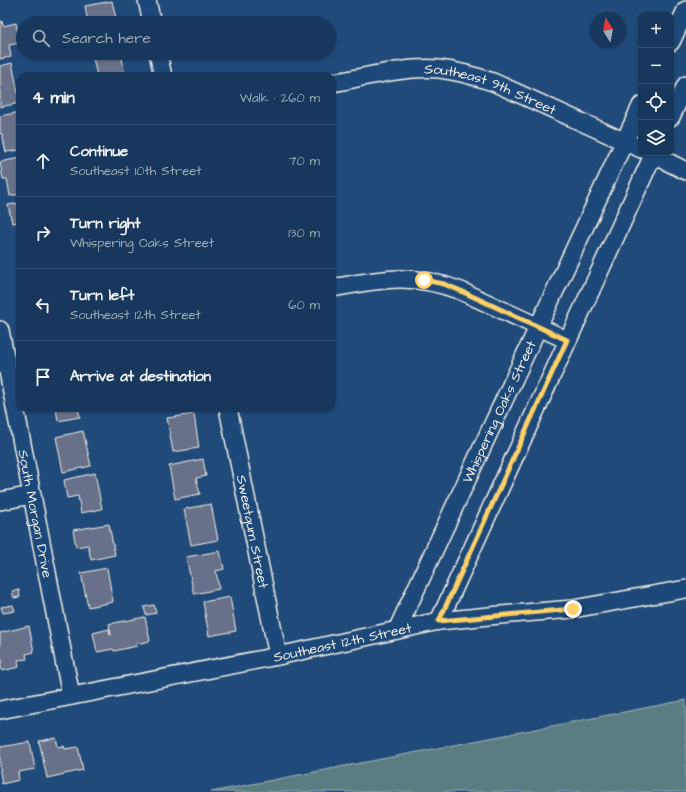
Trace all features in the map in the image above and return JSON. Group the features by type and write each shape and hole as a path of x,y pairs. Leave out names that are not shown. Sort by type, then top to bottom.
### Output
{"street":[{"path":"148,0 151,16"},
{"path":"674,36 686,10"},
{"path":"160,60 162,72"},
{"name":"Southeast 9th Street","path":"336,81 386,73 416,70 438,69 452,71 493,82 638,147"},
{"path":"674,111 686,85"},
{"name":"Whispering Oaks Street","path":"397,630 638,113"},
{"path":"439,621 567,340 648,156"},
{"name":"Southeast 9th Street","path":"658,156 686,171"},
{"path":"336,287 391,278 424,280 444,284 567,340"},
{"name":"South Morgan Drive","path":"0,330 71,696"},
{"name":"Sweetgum Street","path":"229,412 278,656"},
{"path":"0,501 32,495"},
{"name":"Southeast 12th Street","path":"0,710 278,656 439,621 573,609 686,589"}],"green space":[{"path":"686,700 686,792 211,792"}],"building":[{"path":"112,1 115,16 87,16 85,6"},
{"path":"0,21 2,21 3,26 16,23 16,44 9,45 11,57 0,59"},
{"path":"94,60 122,60 124,72 96,72"},
{"path":"12,63 16,83 16,104 0,107 0,66"},
{"path":"16,113 16,151 6,152 2,134 0,134 0,116"},
{"path":"16,159 16,195 10,196 7,179 3,179 0,162"},
{"path":"16,204 16,222 12,223 8,205"},
{"path":"57,412 79,412 80,417 58,421"},
{"path":"194,414 199,448 173,452 167,418"},
{"path":"83,431 91,466 63,472 56,437"},
{"path":"203,459 206,476 196,478 200,494 175,499 169,466"},
{"path":"95,473 102,509 81,513 78,496 67,498 64,480"},
{"path":"211,504 218,540 191,545 184,509"},
{"path":"109,524 115,555 91,560 88,545 76,547 73,530"},
{"path":"220,551 224,569 216,571 219,589 194,594 186,557"},
{"path":"107,568 113,602 88,607 81,573"},
{"path":"19,590 20,597 14,598 12,591"},
{"path":"230,597 236,631 209,636 203,602"},
{"path":"13,605 15,611 3,613 1,607"},
{"path":"154,605 156,613 146,615 144,607"},
{"path":"145,617 150,641 136,644 137,646 114,651 113,649 97,652 93,633 109,629 111,635 109,624"},
{"path":"29,626 34,652 26,654 27,659 18,660 19,667 2,671 0,662 2,662 0,653 0,633"},
{"path":"56,738 58,747 64,746 65,749 78,747 83,770 47,778 39,741"},
{"path":"30,742 35,769 18,772 19,780 2,784 0,772 0,747"}],"route":[{"path":"424,280 444,284 461,291 567,340 439,621 573,609"}]}
